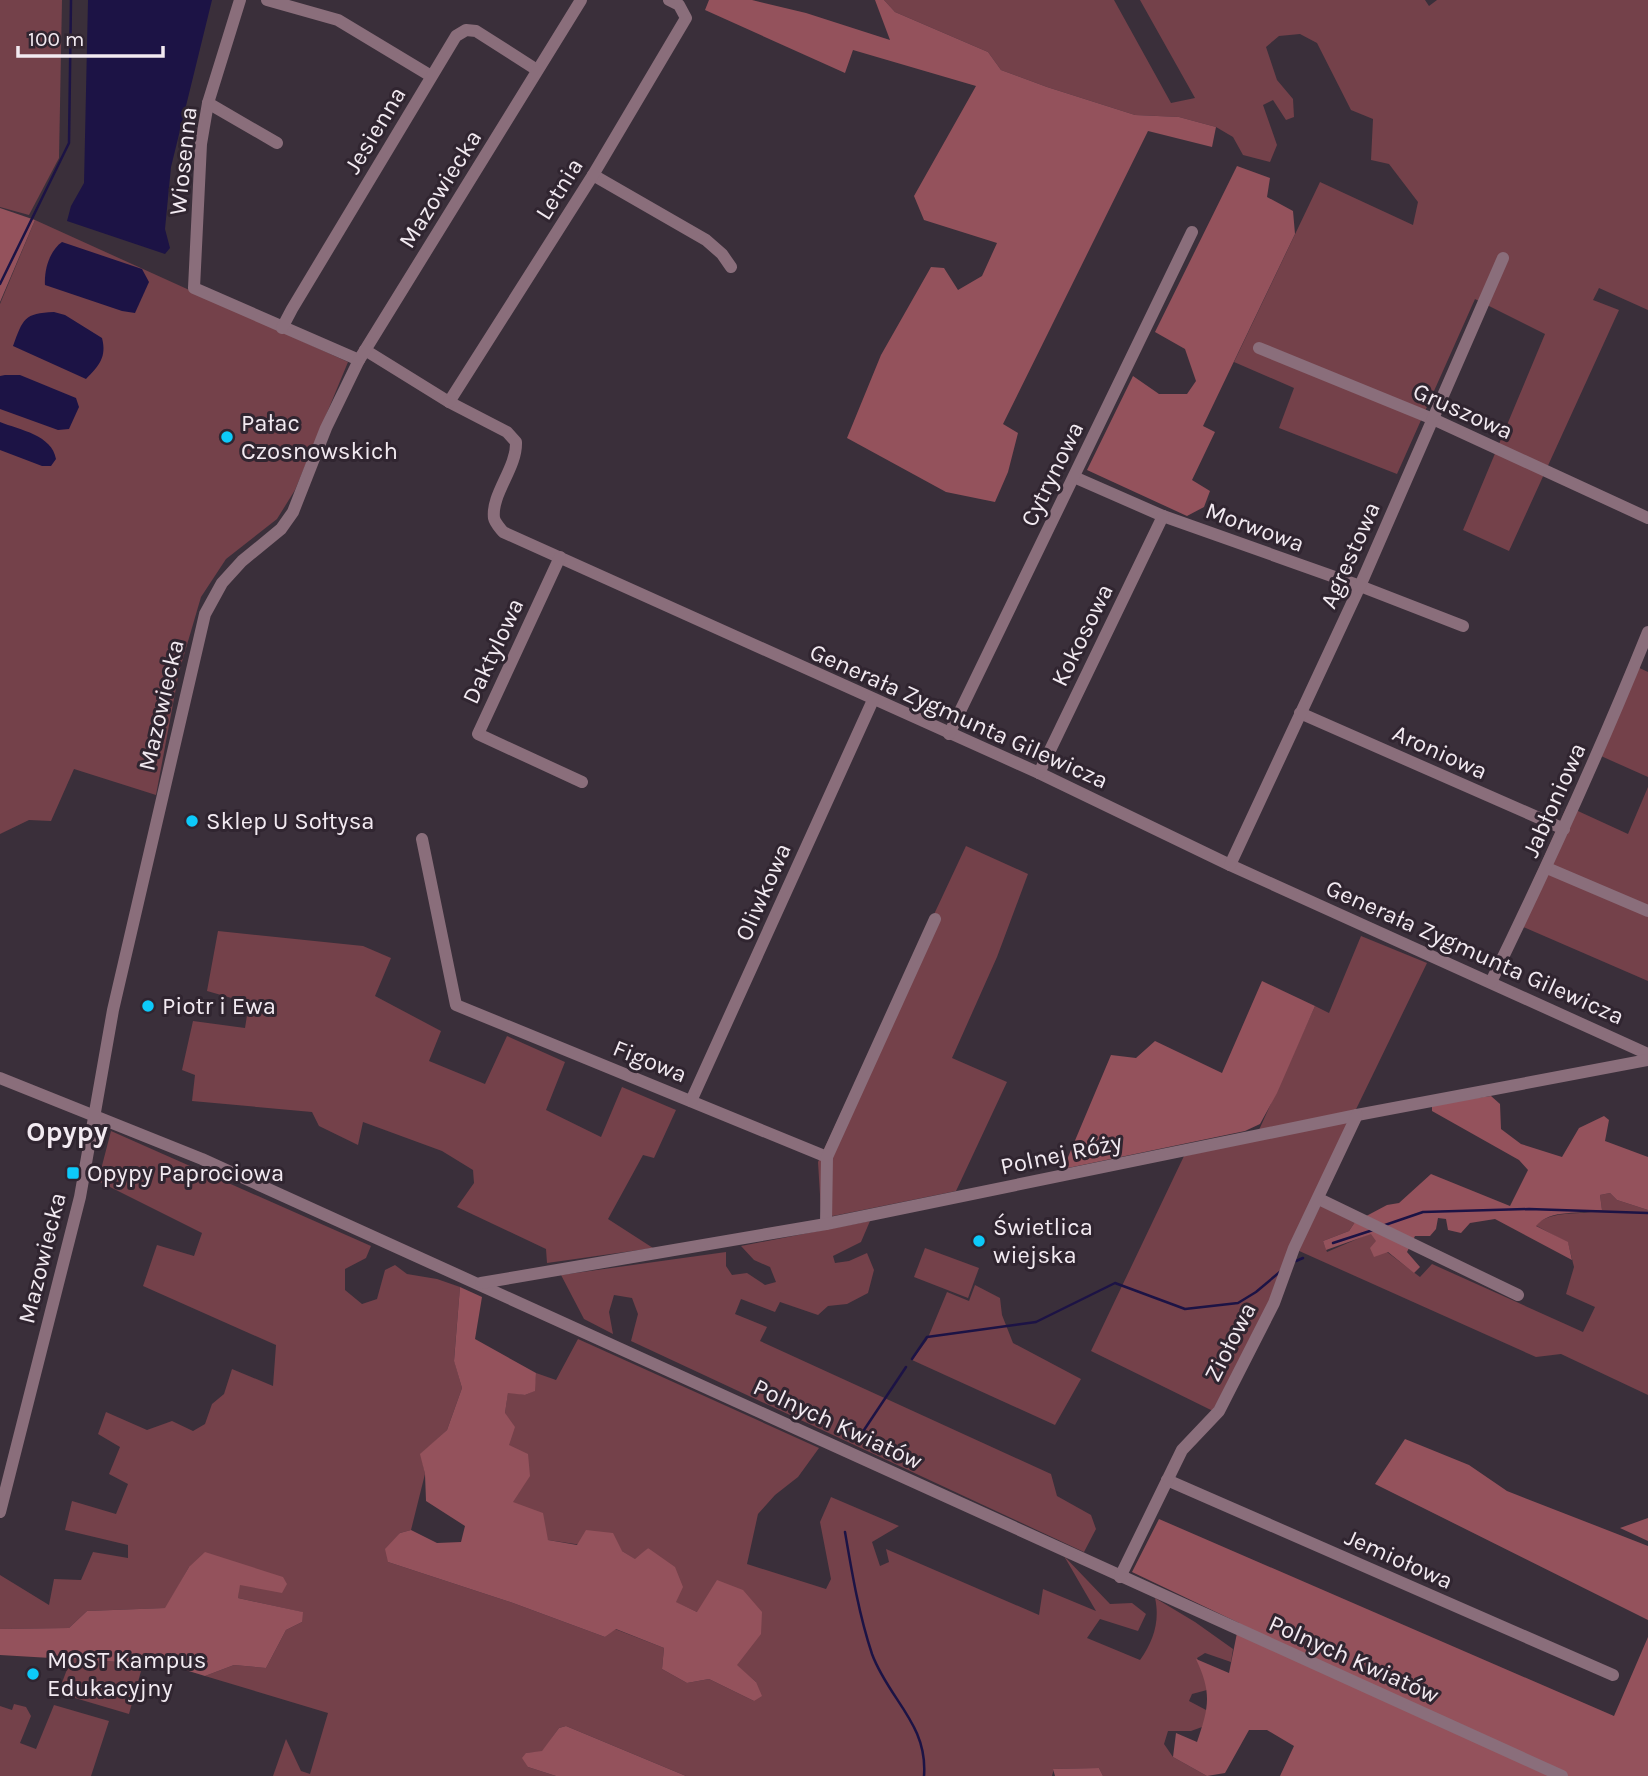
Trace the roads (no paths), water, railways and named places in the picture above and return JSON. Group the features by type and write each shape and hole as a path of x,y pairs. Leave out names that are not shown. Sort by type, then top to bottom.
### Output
{"street":[{"name":"Wiosenna","path":"194,288 201,144 208,103 240,0"},
{"path":"267,0 338,20 431,76"},
{"name":"Mazowiecka","path":"0,1512 80,1196 120,974 205,614 222,583 242,561 281,529 293,512 331,418 362,355 581,0"},
{"name":"Letnia","path":"449,402 593,175 686,18 679,5 669,0"},
{"name":"Jesienna","path":"282,328 456,36 466,30 476,31 537,71"},
{"path":"208,103 277,143"},
{"path":"593,175 706,240 722,254 731,267"},
{"name":"Cytrynowa","path":"949,734 1192,232"},
{"name":"Agrestowa","path":"1230,865 1360,586 1503,258"},
{"name":"Generała Zygmunta Gilewicza","path":"194,288 282,328 362,355 508,432 516,442 516,454 495,504 494,519 503,532 873,701 1039,773 1230,865 1648,1054"},
{"name":"Gruszowa","path":"1259,348 1433,419 1648,518"},
{"name":"Morwowa","path":"1074,477 1163,516 1463,626"},
{"name":"Kokosowa","path":"1039,773 1163,516"},
{"name":"Daktylowa","path":"560,557 478,734 582,782"},
{"name":"Jabłoniowa","path":"1491,982 1547,868 1600,750 1648,632"},
{"name":"Oliwkowa","path":"691,1101 873,701"},
{"name":"Aroniowa","path":"1300,713 1564,829"},
{"name":"Figowa","path":"422,839 456,1005 827,1157"},
{"path":"1547,868 1648,911"},
{"path":"826,1224 827,1157 935,919"},
{"name":"Polnej Róży","path":"481,1283 826,1224 1357,1115 1648,1060"},
{"name":"Polnych Kwiatów","path":"0,1078 202,1159 481,1283 1562,1776"},
{"name":"Ziołowa","path":"1121,1577 1182,1450 1219,1410 1273,1303 1294,1248 1357,1115"},
{"path":"1319,1199 1518,1295"},
{"name":"Jemiołowa","path":"1167,1480 1613,1675"}],"waterway":[{"path":"0,284 69,143 71,0"},
{"path":"1385,1225 1423,1212 1529,1209 1648,1213"},
{"path":"1333,1243 1373,1230"},
{"path":"1296,1261 1303,1258"},
{"path":"912,1359 927,1337 1036,1322 1115,1283 1185,1309 1238,1303 1281,1271"},
{"path":"856,1442 906,1367"},
{"path":"845,1532 853,1578 872,1654 920,1741 924,1776"}],"place":[{"name":"Pałac Czosnowskich","path":"227,437"},
{"name":"Sklep U Sołtysa","path":"192,821"},
{"name":"Piotr i Ewa","path":"148,1006"},
{"name":"Opypy Paprociowa","path":"73,1173"},
{"name":"Świetlica wiejska","path":"979,1241"},
{"name":"MOST Kampus Edukacyjny","path":"33,1674"}],"district":[{"name":"Opypy","path":"67,1131"}]}
